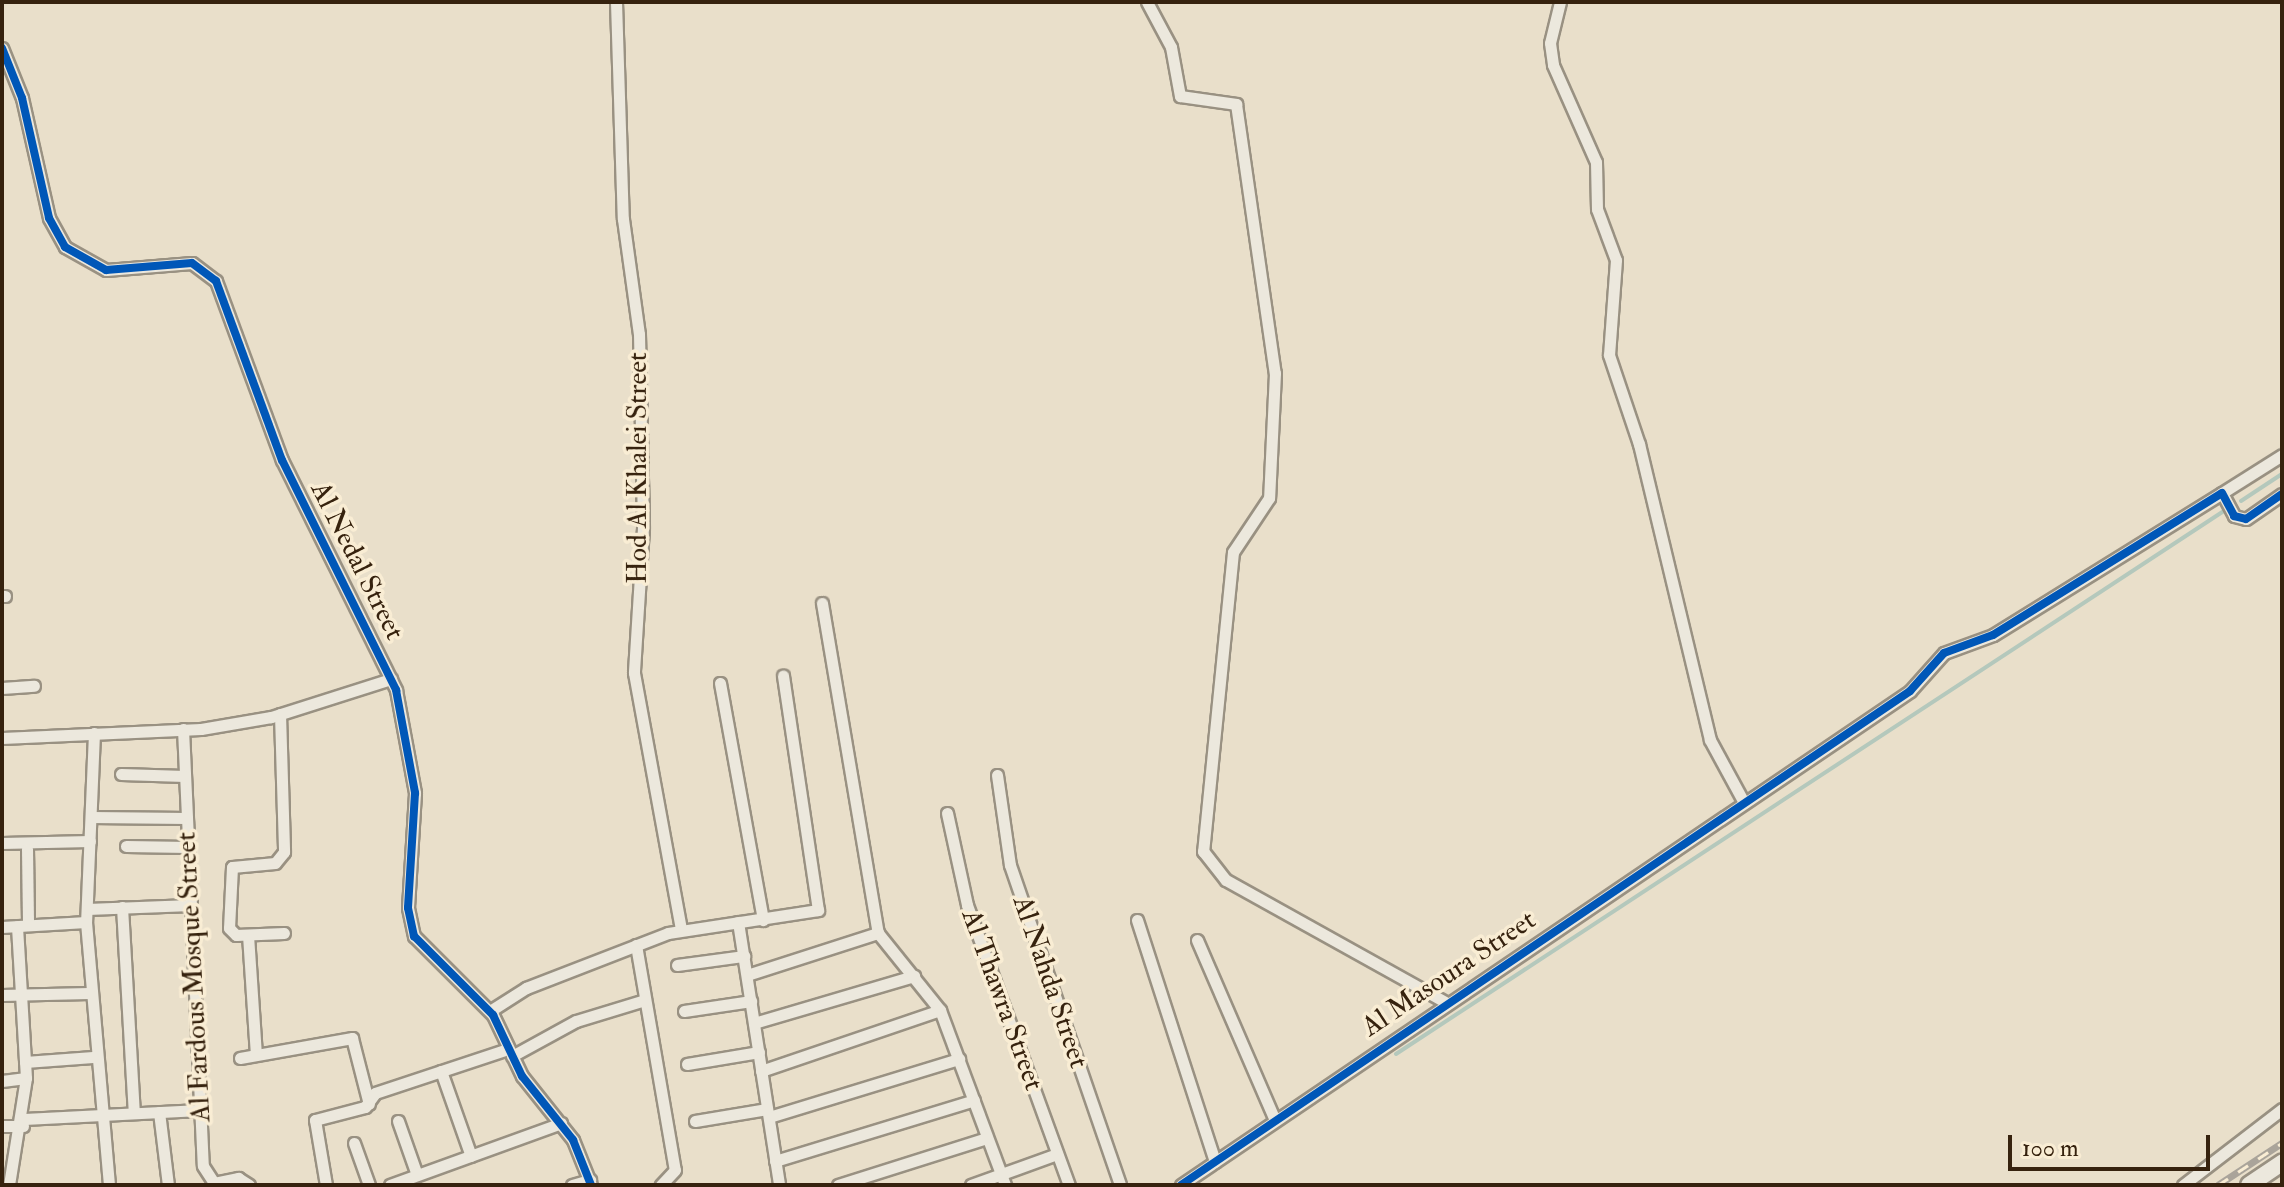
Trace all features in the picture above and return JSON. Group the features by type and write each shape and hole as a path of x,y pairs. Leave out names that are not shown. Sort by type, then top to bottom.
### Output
{"main road":[{"path":"2249,1185 2282,1163"}],"street":[{"name":"Hod Al Khalei Street","path":"616,2 623,219 639,334 643,528 634,673 681,930"},
{"path":"1147,2 1171,47 1180,96 1236,104 1275,373 1269,498 1233,552 1203,851 1226,880 1445,1002"},
{"path":"1560,2 1550,43 1553,65 1596,162 1597,209 1616,260 1609,355 1639,444 1710,740 1742,799"},
{"name":"Al Nedal Street","path":"2,48 22,98 49,218 65,247 106,270 192,263 216,281 282,460 391,679 415,793 409,922 422,947 490,1011 510,1052 561,1123 591,1183"},
{"name":"Al Masoura Street","path":"1181,1185 1742,799 1910,691 1944,653 1993,635 2282,455"},
{"path":"2222,493 2234,516 2246,519 2282,494"},
{"path":"822,603 878,933 940,1010 1003,1180"},
{"path":"490,1011 526,988 681,930 815,913 819,905 783,676"},
{"path":"2,738 183,729 280,714 391,679"},
{"path":"720,683 763,920"},
{"path":"2,688 34,686"},
{"path":"280,714 283,856 239,863 231,872 230,931 248,935 284,933"},
{"name":"Al Fardous Mosque Street","path":"183,729 200,1110 209,1178 249,1185"},
{"path":"94,733 86,922 97,1115 109,1185"},
{"path":"121,774 185,776"},
{"name":"Al Nahda Street","path":"997,775 1010,865 1120,1185"},
{"name":"Al Thawra Street","path":"947,813 967,905 1069,1185"},
{"path":"91,817 187,818"},
{"path":"2,843 90,841"},
{"path":"126,846 188,847"},
{"path":"9,1185 24,1122 26,1078 21,995 27,849"},
{"path":"87,909 191,905"},
{"path":"122,907 134,1113"},
{"path":"1137,920 1215,1162"},
{"path":"2,927 86,922"},
{"path":"738,922 779,1185"},
{"path":"747,975 878,933"},
{"path":"248,935 256,1055"},
{"path":"1197,940 1275,1120"},
{"path":"636,945 675,1170 661,1185"},
{"path":"677,965 744,956"},
{"path":"754,1023 914,976"},
{"path":"2,995 89,993"},
{"path":"326,1185 313,1122 369,1104 375,1093 510,1052 576,1021 645,1000"},
{"path":"684,1011 751,1001"},
{"path":"761,1071 940,1010"},
{"path":"240,1058 352,1038 369,1104"},
{"path":"687,1064 759,1052"},
{"path":"25,1062 93,1057"},
{"path":"695,1121 768,1113 959,1059"},
{"path":"441,1071 471,1156"},
{"path":"2,1081 26,1078"},
{"path":"775,1161 974,1100"},
{"path":"2183,1185 2282,1109"},
{"path":"2,1126 97,1115 200,1110"},
{"path":"159,1112 168,1185"},
{"path":"398,1121 417,1175"},
{"path":"390,1185 561,1123"},
{"path":"838,1185 987,1138"},
{"path":"354,1143 369,1185"},
{"path":"971,1185 1003,1180 1057,1154"},
{"path":"572,1185 591,1183"}],"waterway":[{"path":"2241,501 2282,474"},
{"path":"1396,1054 2224,511"}],"railway":[{"path":"2218,1185 2282,1143"}],"cycle path":[{"path":"2,48 22,98 49,218 65,247 106,270 192,263 216,281 282,460 396,690 415,793 408,908 414,936 493,1015 522,1076 573,1140 591,1185"},
{"path":"1181,1185 1910,691 1944,653 1993,635 2222,493 2234,516 2246,519 2282,494"}]}
